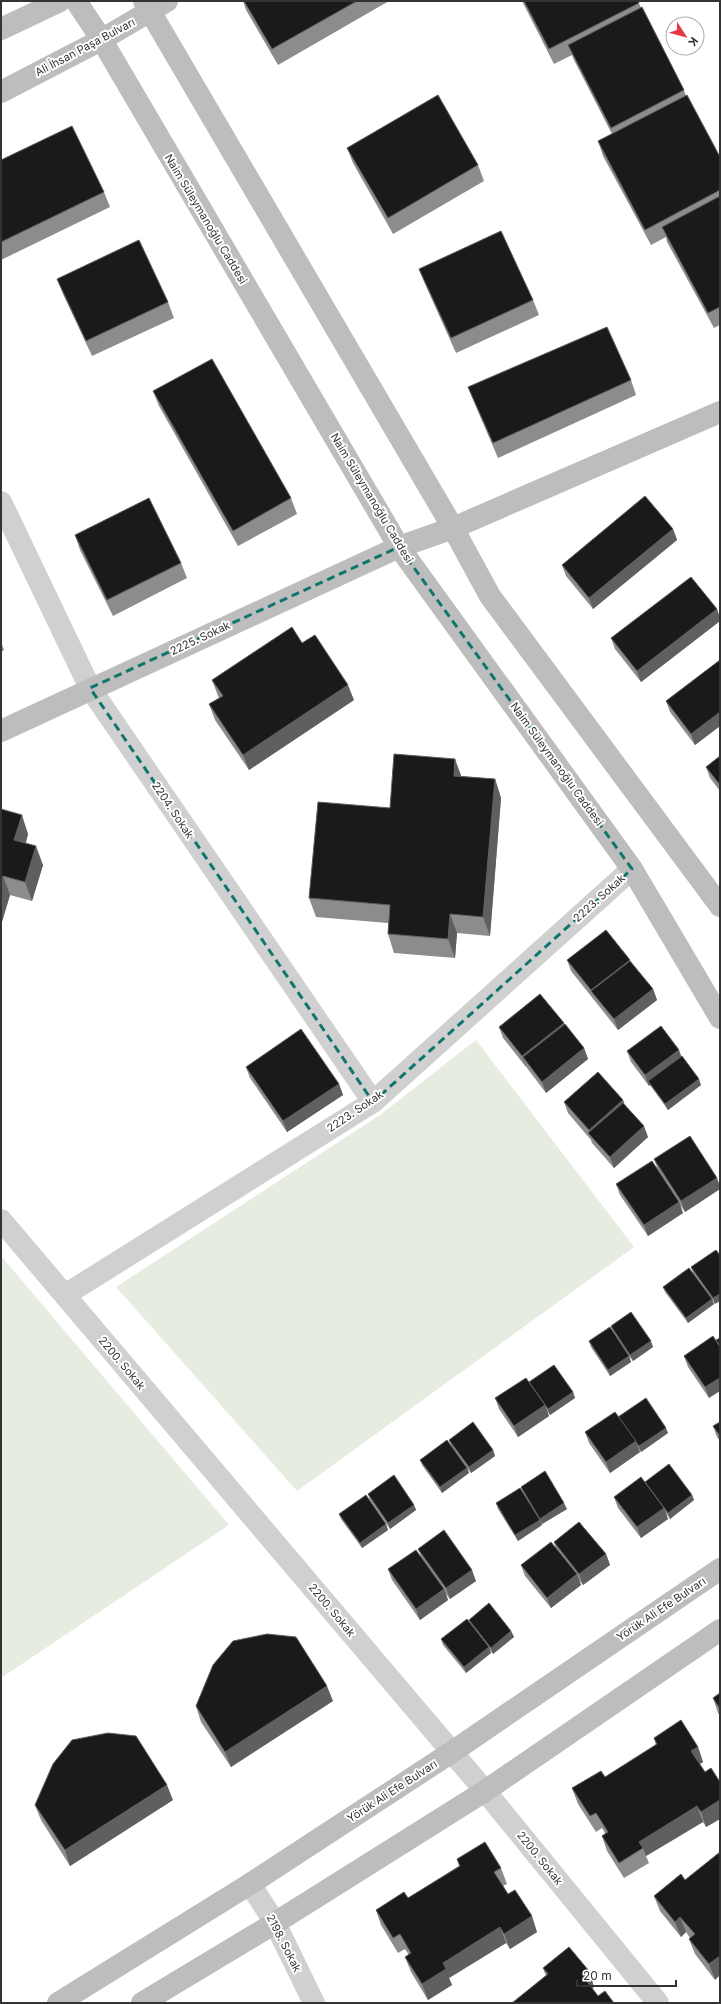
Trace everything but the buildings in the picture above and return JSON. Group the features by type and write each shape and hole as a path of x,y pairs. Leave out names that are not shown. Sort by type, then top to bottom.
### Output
{"street":[{"path":"1,29 60,1"},
{"name":"Naim Süleymanoğlu Caddesi","path":"76,1 101,40 399,547 632,869 720,1018"},
{"path":"154,5 453,528 490,596 720,906"},
{"name":"Ali İhsan Paşa Bulvarı","path":"1,92 101,40 154,5"},
{"name":"2225. Sokak","path":"1,730 399,547 453,528 720,412"},
{"name":"2204. Sokak","path":"1,502 90,688 373,1102"},
{"name":"2223. Sokak","path":"65,1295 373,1102 632,869"},
{"name":"2200. Sokak","path":"1,1220 486,1791 658,2003"},
{"name":"Yörük Ali Efe Bulvarı","path":"58,2003 250,1884 452,1752 720,1569"},
{"path":"142,2003 275,1923 486,1791 720,1630"},
{"name":"2198. Sokak","path":"250,1884 275,1923 314,2003"}],"highlighted area":[{"path":"399,547 632,869 373,1102 90,688"}],"shaded area":[{"path":"476,1040 634,1247 297,1491 116,1287 380,1115"},
{"path":"1,1256 229,1525 1,1678"}]}
